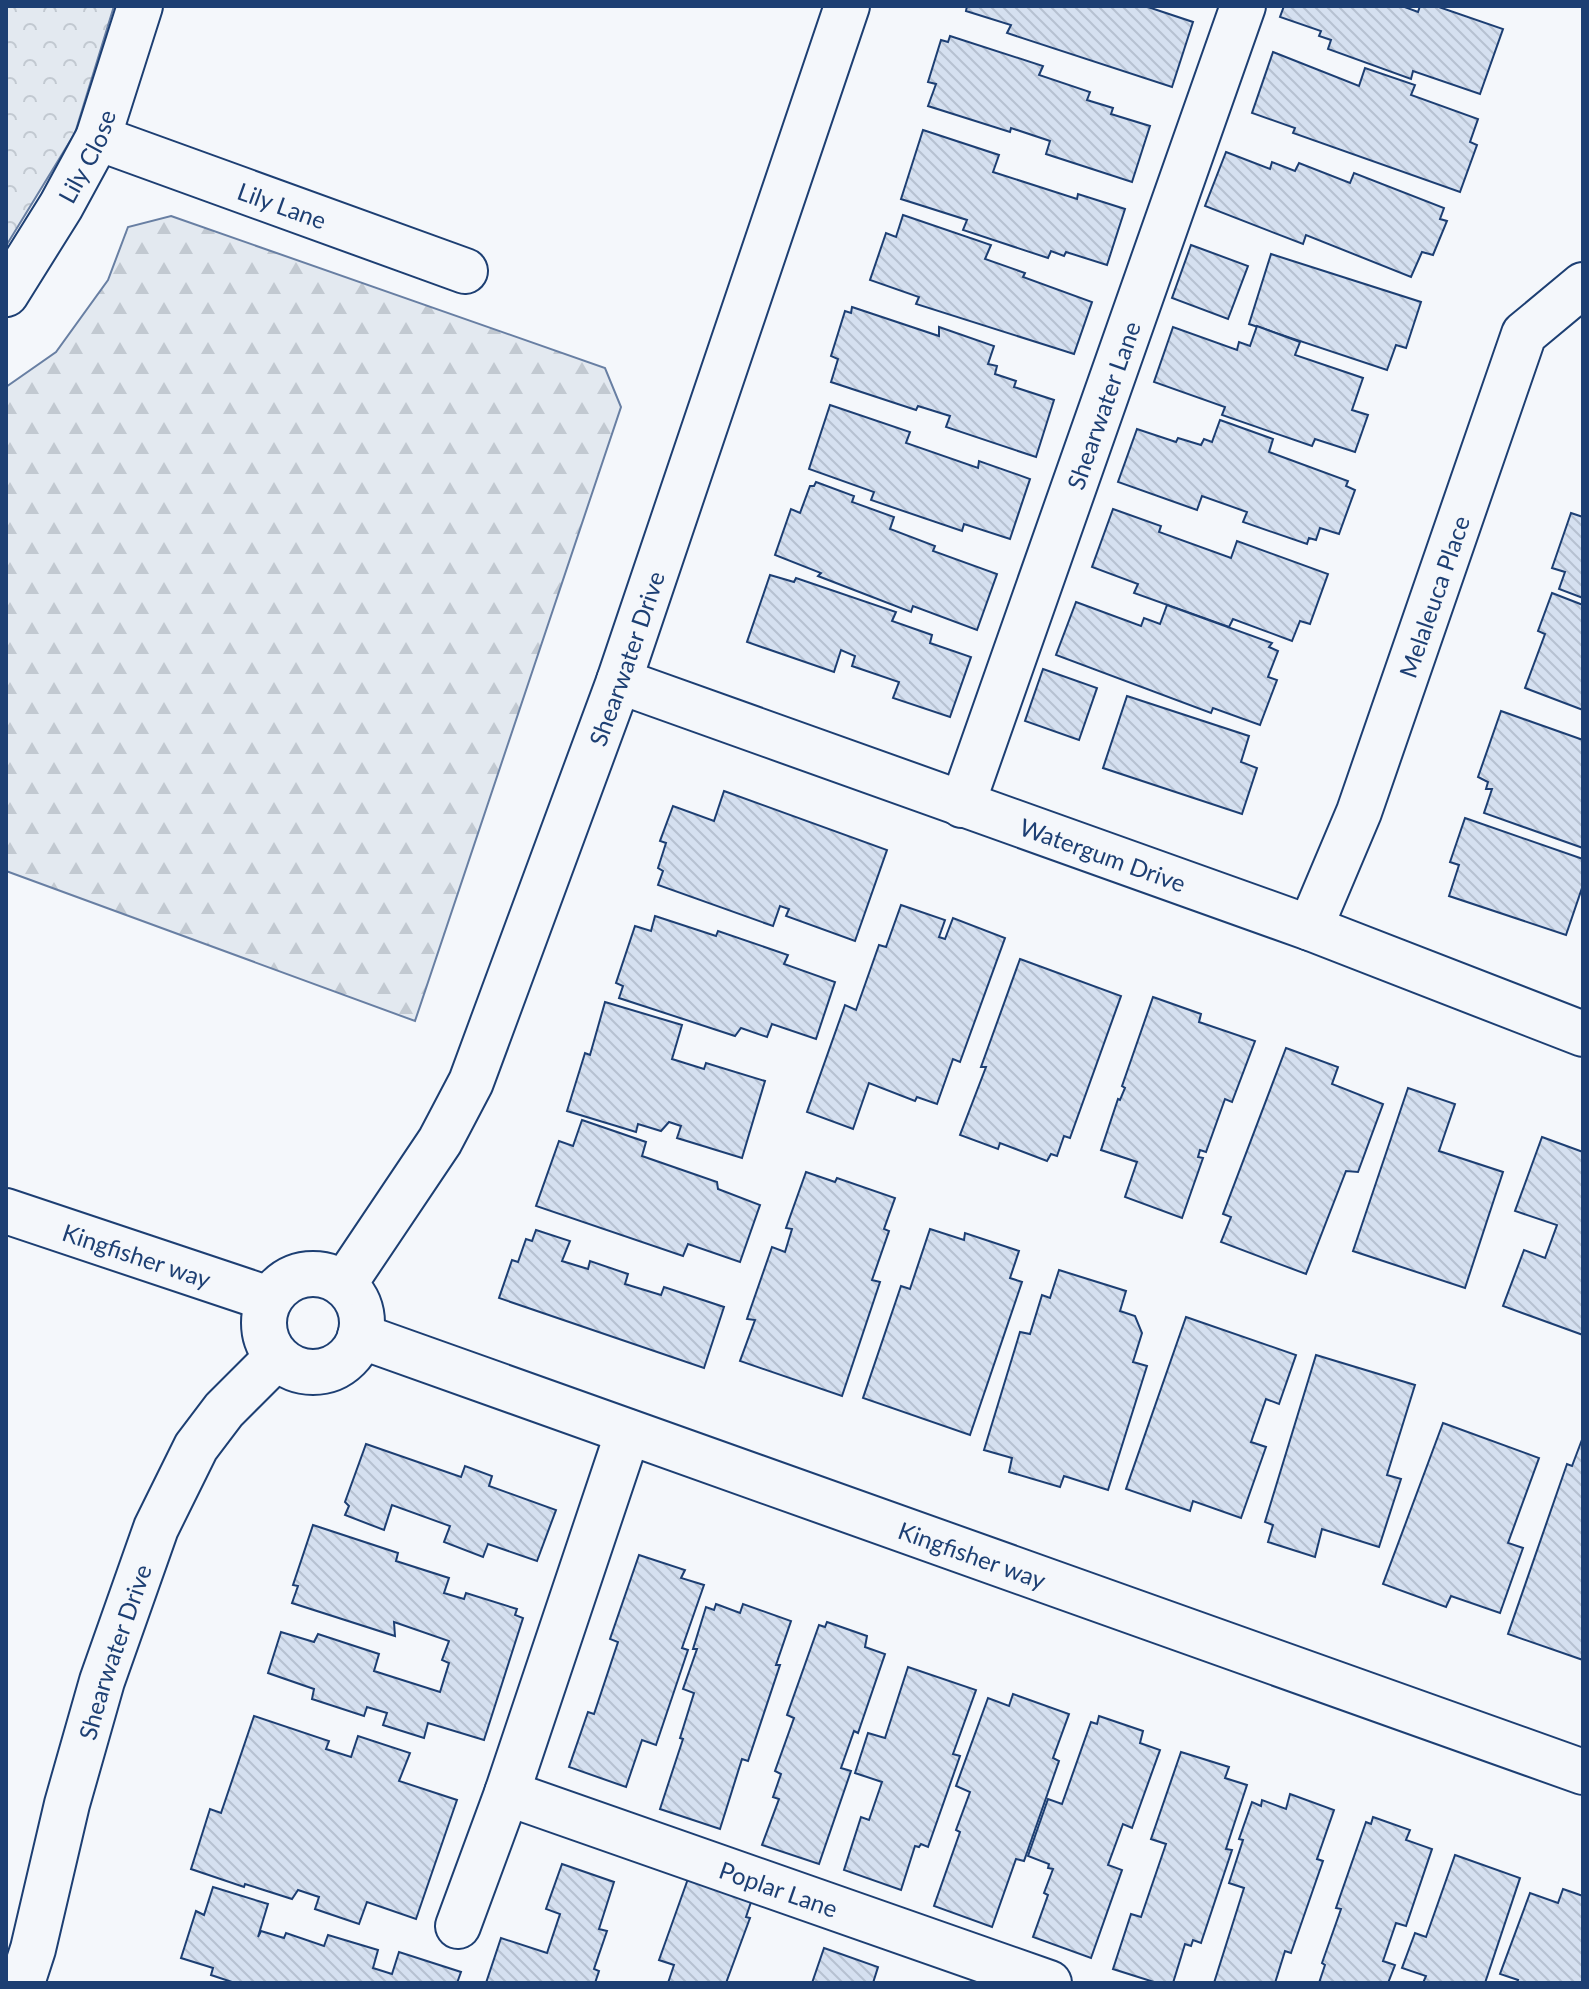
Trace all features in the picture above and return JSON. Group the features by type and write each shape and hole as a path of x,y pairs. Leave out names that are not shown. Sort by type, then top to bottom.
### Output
{"street":[{"name":"Lily Close","path":"6,294 61,206 98,138 140,6"},
{"name":"Shearwater Drive","path":"344,1284 440,1141 471,1082 619,681 847,6"},
{"name":"Shearwater Lane","path":"962,805 1243,6"},
{"name":"Lily Lane","path":"98,138 465,271"},
{"name":"Melaleuca Place","path":"1310,928 1359,812 1524,334 1583,285"},
{"name":"Watergum Drive","path":"619,681 1310,928 1583,1034"},
{"name":"Kingfisher way","path":"6,1211 269,1299"},
{"path":"318,1273 344,1284 354,1295 363,1322 355,1350 332,1369 317,1373 288,1367 268,1344 263,1330 269,1299 290,1278 303,1274 318,1273"},
{"name":"Kingfisher way","path":"360,1336 1583,1772"},
{"name":"Shearwater Drive","path":"22,1983 102,1681 156,1528 196,1447 224,1410 277,1357"},
{"path":"458,1926 507,1793 628,1432"},
{"name":"Poplar Lane","path":"507,1793 1049,1983"}],"green space":[{"path":"6,6 114,6 75,133 6,246"},
{"path":"171,216 605,368 621,407 415,1021 6,871 6,387 56,352 108,280 128,227"}],"building":[{"path":"967,6 1145,6 1193,22 1172,87 1007,33 1011,25 966,11"},
{"path":"1284,6 1402,6 1418,12 1420,6 1436,6 1503,29 1480,94 1413,71 1411,79 1328,49 1331,40 1319,36 1321,31 1280,17"},
{"path":"950,36 1043,66 1039,75 1090,92 1087,100 1113,108 1111,114 1150,126 1132,182 1046,154 1050,141 928,106 936,84 928,82 941,40 948,42"},
{"path":"1273,52 1359,86 1365,68 1415,85 1411,95 1478,119 1470,142 1477,145 1460,192 1293,133 1295,128 1252,113"},
{"path":"923,130 999,155 993,172 1077,199 1078,194 1125,209 1107,265 1066,252 1064,256 1051,251 1048,258 963,230 967,220 901,199"},
{"path":"1226,152 1270,169 1272,162 1295,171 1299,163 1350,183 1354,173 1444,208 1440,219 1447,221 1433,255 1422,252 1411,277 1306,235 1303,244 1205,206"},
{"path":"903,215 991,245 985,259 1025,273 1023,277 1092,302 1074,354 916,304 919,297 870,280 886,233 896,237"},
{"path":"1191,245 1248,266 1228,319 1172,298"},
{"path":"1271,254 1421,302 1406,348 1396,345 1387,370 1249,324"},
{"path":"852,307 939,336 939,327 994,346 988,364 997,366 995,374 1016,381 1014,387 1054,400 1036,457 946,427 950,416 918,406 916,410 831,382 838,359 831,356 845,311 851,313"},
{"path":"1257,326 1300,342 1295,355 1363,378 1352,410 1368,415 1355,452 1315,439 1312,446 1222,415 1225,407 1154,382 1173,327 1237,350 1239,342 1250,346"},
{"path":"830,405 910,432 906,443 978,468 979,461 1030,479 1010,539 964,524 962,531 871,500 874,492 809,469"},
{"path":"1220,420 1273,439 1269,452 1348,481 1346,486 1355,490 1339,534 1320,528 1316,540 1309,538 1307,544 1243,522 1247,512 1202,496 1197,510 1118,482 1137,429 1176,442 1178,438 1201,445 1204,439 1212,442"},
{"path":"816,482 854,496 852,502 894,517 890,529 935,546 933,551 997,574 977,630 913,606 911,612 818,576 821,573 775,555 791,509 800,513 810,486"},
{"path":"1113,509 1161,526 1159,532 1231,558 1237,541 1328,574 1310,624 1300,621 1292,641 1233,619 1229,627 1134,593 1138,584 1092,567"},
{"path":"1571,513 1583,517 1583,598 1559,589 1565,572 1552,568"},
{"path":"770,575 794,582 796,578 896,612 892,621 932,635 930,643 971,657 950,717 893,698 899,682 852,666 855,656 841,650 834,672 747,642"},
{"path":"1552,593 1583,605 1583,710 1525,688 1545,634 1538,631"},
{"path":"1076,602 1141,626 1144,618 1160,624 1167,605 1272,643 1269,647 1278,651 1268,677 1277,680 1260,725 1213,708 1211,713 1056,655"},
{"path":"1043,669 1097,688 1079,740 1025,721"},
{"path":"1127,696 1249,736 1241,762 1257,768 1242,814 1103,768"},
{"path":"1501,711 1583,740 1583,848 1484,813 1492,789 1486,789 1488,782 1478,777"},
{"path":"724,791 887,850 855,941 786,916 789,909 780,906 773,926 658,885 663,871 658,868 666,843 660,841 673,806 714,821"},
{"path":"1465,818 1583,859 1583,885 1566,935 1449,896 1459,865 1450,862"},
{"path":"901,905 945,920 939,937 945,939 953,918 1005,938 960,1062 953,1059 937,1104 917,1097 915,1101 869,1083 853,1129 807,1112 845,1005 856,1010 879,945 886,947"},
{"path":"655,916 716,936 718,931 788,955 784,964 835,982 816,1039 772,1024 767,1037 741,1028 735,1036 619,998 623,986 616,983 635,926 651,931"},
{"path":"1020,959 1121,996 1070,1138 1064,1136 1057,1156 1051,1154 1047,1161 1000,1143 998,1149 960,1135 986,1067 981,1067"},
{"path":"1153,997 1201,1014 1199,1022 1255,1041 1232,1102 1225,1099 1206,1152 1200,1150 1198,1157 1203,1158 1182,1218 1125,1197 1137,1162 1101,1150 1118,1099 1125,1088 1122,1086"},
{"path":"605,1002 682,1025 672,1059 704,1069 706,1063 765,1081 742,1158 677,1138 681,1126 669,1122 661,1131 638,1124 636,1132 567,1111 585,1053 590,1055"},
{"path":"1286,1048 1338,1067 1332,1084 1383,1104 1358,1172 1346,1171 1306,1274 1221,1242 1231,1217 1223,1214"},
{"path":"1408,1088 1455,1104 1439,1151 1503,1172 1465,1288 1353,1251"},
{"path":"582,1120 646,1142 642,1156 717,1182 718,1189 760,1205 740,1262 688,1244 683,1256 536,1206 559,1141 573,1146"},
{"path":"1542,1137 1583,1152 1583,1335 1503,1306 1524,1250 1545,1258 1557,1225 1515,1211"},
{"path":"806,1172 835,1182 837,1178 895,1198 884,1229 889,1231 872,1280 880,1282 842,1396 740,1361 755,1320 747,1319 772,1247 785,1252 792,1229 786,1228"},
{"path":"930,1229 964,1240 965,1233 1019,1251 1010,1278 1022,1282 970,1435 863,1398 901,1286 910,1289"},
{"path":"536,1230 570,1241 562,1261 588,1269 590,1261 628,1274 625,1284 661,1295 664,1287 724,1307 704,1368 499,1298 512,1260 518,1262 526,1239 532,1241"},
{"path":"1059,1270 1126,1291 1120,1311 1135,1316 1142,1333 1133,1362 1147,1366 1108,1490 1064,1476 1060,1487 1009,1472 1012,1458 984,1450 1020,1332 1030,1334 1042,1295 1050,1298"},
{"path":"1186,1317 1296,1355 1279,1404 1266,1399 1251,1442 1266,1447 1241,1518 1193,1501 1190,1511 1126,1489"},
{"path":"1316,1355 1415,1385 1387,1475 1401,1479 1379,1547 1322,1529 1315,1557 1268,1542 1273,1525 1265,1522"},
{"path":"1443,1423 1539,1458 1508,1543 1523,1548 1500,1613 1451,1596 1446,1607 1383,1584"},
{"path":"1583,1437 1583,1660 1508,1634 1567,1464 1572,1466"},
{"path":"366,1444 461,1477 465,1466 492,1476 489,1486 556,1510 537,1561 488,1544 483,1557 444,1542 450,1526 392,1505 384,1530 345,1515 349,1506 345,1502"},
{"path":"313,1525 398,1553 396,1561 449,1578 444,1593 464,1599 466,1593 517,1609 515,1615 523,1618 484,1740 428,1723 424,1738 383,1725 387,1713 367,1707 364,1716 312,1699 314,1689 268,1673 281,1632 314,1642 318,1634 379,1654 374,1671 440,1692 449,1663 442,1660 449,1641 394,1622 395,1636 292,1603 298,1586 293,1585"},
{"path":"639,1555 685,1570 681,1578 704,1585 682,1648 688,1650 656,1745 642,1740 626,1787 569,1767 588,1712 594,1714 618,1642 610,1639"},
{"path":"716,1604 740,1613 743,1604 791,1621 776,1665 780,1665 748,1761 742,1759 720,1829 660,1809 694,1693 683,1689 697,1649 693,1649 706,1607 714,1610"},
{"path":"827,1622 867,1636 865,1647 885,1654 858,1733 854,1731 841,1768 851,1771 819,1864 762,1845 779,1799 773,1797 781,1774 775,1771 794,1718 787,1715 819,1625 825,1627"},
{"path":"908,1667 976,1690 953,1754 960,1756 928,1847 921,1844 915,1846 901,1890 844,1870 861,1817 869,1820 882,1782 855,1773 868,1733 885,1738"},
{"path":"1013,1694 1069,1714 1053,1758 1059,1761 1024,1861 1016,1859 992,1927 934,1906 960,1832 956,1830 970,1792 956,1786 988,1698 1009,1706"},
{"path":"254,1716 329,1741 326,1749 351,1757 358,1736 410,1753 399,1781 457,1800 416,1919 367,1902 359,1924 315,1909 319,1897 298,1890 292,1899 191,1869 210,1809 221,1813"},
{"path":"1099,1716 1143,1731 1140,1743 1160,1750 1132,1828 1123,1824 1108,1865 1122,1870 1091,1958 1033,1937 1048,1895 1044,1893 1053,1869 1048,1868 1049,1864 1028,1856 1048,1799 1062,1804 1091,1722 1097,1724"},
{"path":"1181,1752 1229,1767 1225,1778 1247,1785 1226,1849 1232,1850 1201,1943 1193,1940 1191,1946 1185,1944 1173,1983 1157,1983 1113,1969 1131,1914 1141,1917 1166,1844 1151,1839"},
{"path":"1290,1794 1334,1810 1317,1859 1323,1861 1291,1953 1285,1951 1275,1983 1214,1983 1244,1888 1229,1883 1252,1802 1261,1806 1262,1800 1286,1809"},
{"path":"1373,1817 1410,1830 1406,1840 1432,1849 1406,1926 1396,1923 1383,1961 1395,1965 1388,1983 1319,1983 1325,1965 1322,1963 1341,1909 1336,1908 1366,1822 1371,1824"},
{"path":"1455,1855 1520,1878 1485,1983 1423,1983 1426,1976 1402,1968 1415,1933 1426,1937"},
{"path":"562,1864 614,1882 599,1929 607,1931 594,1969 599,1971 595,1983 486,1983 501,1938 547,1953 560,1914 546,1909"},
{"path":"689,1876 752,1899 746,1917 750,1918 726,1983 668,1983 674,1965 659,1960"},
{"path":"213,1887 268,1904 258,1937 261,1931 284,1938 286,1933 324,1946 328,1935 378,1950 373,1968 392,1974 399,1952 461,1972 457,1983 235,1983 211,1975 213,1968 181,1958 196,1911 204,1915"},
{"path":"1563,1889 1583,1896 1583,1983 1517,1983 1518,1980 1500,1974 1530,1893 1558,1903"},
{"path":"824,1948 878,1967 873,1983 812,1983"}]}
